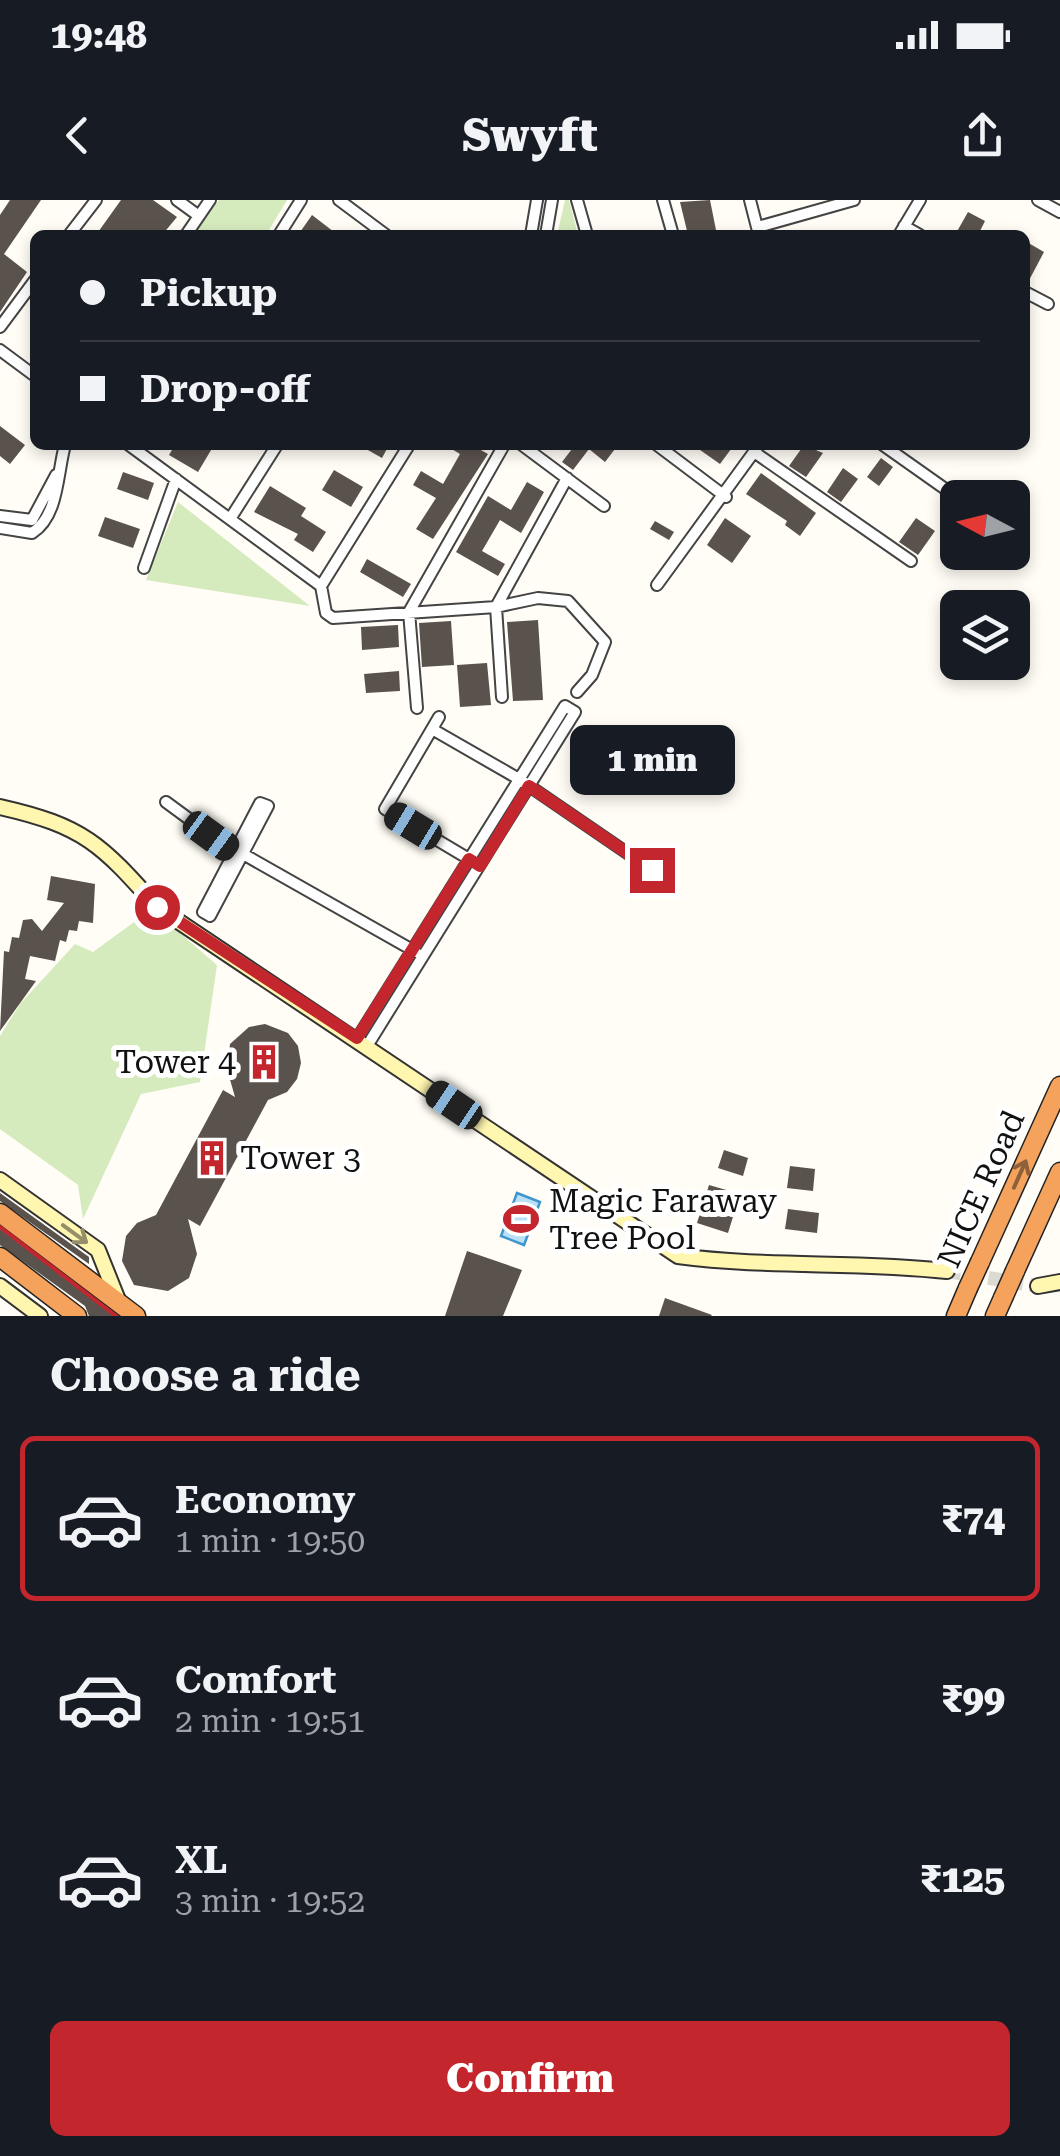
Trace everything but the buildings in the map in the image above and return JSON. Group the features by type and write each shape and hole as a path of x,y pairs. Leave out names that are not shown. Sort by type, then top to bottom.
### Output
{"highway":[{"name":"NICE Road","path":"960,1305 1060,1086"},
{"name":"NICE Road","path":"997,1310 1060,1172"},
{"path":"0,1213 131,1312"},
{"path":"0,1256 77,1316"}],"street":[{"path":"73,230 96,200"},
{"path":"177,200 199,216"},
{"path":"189,230 210,200"},
{"path":"282,230 301,200"},
{"path":"338,200 379,230"},
{"path":"533,230 537,200"},
{"path":"547,230 552,200"},
{"path":"578,200 586,230"},
{"path":"663,200 672,230"},
{"path":"750,200 758,230"},
{"path":"761,230 854,200"},
{"path":"902,230 920,200"},
{"path":"1038,200 1060,212"},
{"path":"0,327 30,287"},
{"path":"1030,295 1048,304"},
{"path":"0,350 30,372"},
{"path":"0,516 32,520 57,474 64,450"},
{"path":"136,450 321,586"},
{"path":"146,458 151,450"},
{"path":"230,519 274,450"},
{"path":"406,450 321,586 326,613 333,618 496,607 556,597 568,601 602,634 604,642 592,675 577,692"},
{"path":"416,708 408,612 501,450"},
{"path":"529,450 604,506"},
{"path":"664,450 726,497"},
{"path":"657,585 726,497 756,450"},
{"path":"760,450 911,561"},
{"path":"891,450 940,485"},
{"path":"0,528 32,533 40,528 57,492 57,474"},
{"path":"502,696 496,607 567,478"},
{"path":"144,568 176,480"},
{"path":"362,1042 412,950 575,712 564,706 524,782"},
{"path":"439,717 385,809 474,862"},
{"path":"432,730 524,782 652,870"},
{"path":"166,802 239,854 423,956"},
{"path":"0,807 56,820 94,842 157,907 678,1256 714,1261 874,1263 947,1271"},
{"path":"239,854 210,916 202,912 239,854"},
{"path":"362,1042 423,956 474,862"},
{"path":"0,1180 98,1250 110,1286 131,1312"},
{"path":"1038,1286 1060,1282"},
{"path":"2,1291 40,1316"}],"green space":[{"path":"219,200 287,200 269,230 198,230"},
{"path":"565,200 569,200 577,230 558,230"},
{"path":"178,502 310,606 146,580"},
{"path":"152,909 217,965 200,1082 141,1094 83,1219 78,1185 0,1129 0,1036 20,1004 75,944 93,952"}],"water":[{"name":"Magic Faraway Tree Pool","path":"517,1193 540,1202 524,1245 501,1236"}],"tunnel":[{"path":"947,1271 1038,1286"}],"railway":[{"path":"0,1227 116,1316"}],"place":[{"name":"Tower 4","path":"264,1062"},
{"name":"Tower 3","path":"212,1158"},
{"name":"Magic Faraway Tree Pool","path":"521,1219"}],"route":[{"path":"157,907 357,1038 469,859 480,866 529,786 652,870"}]}
